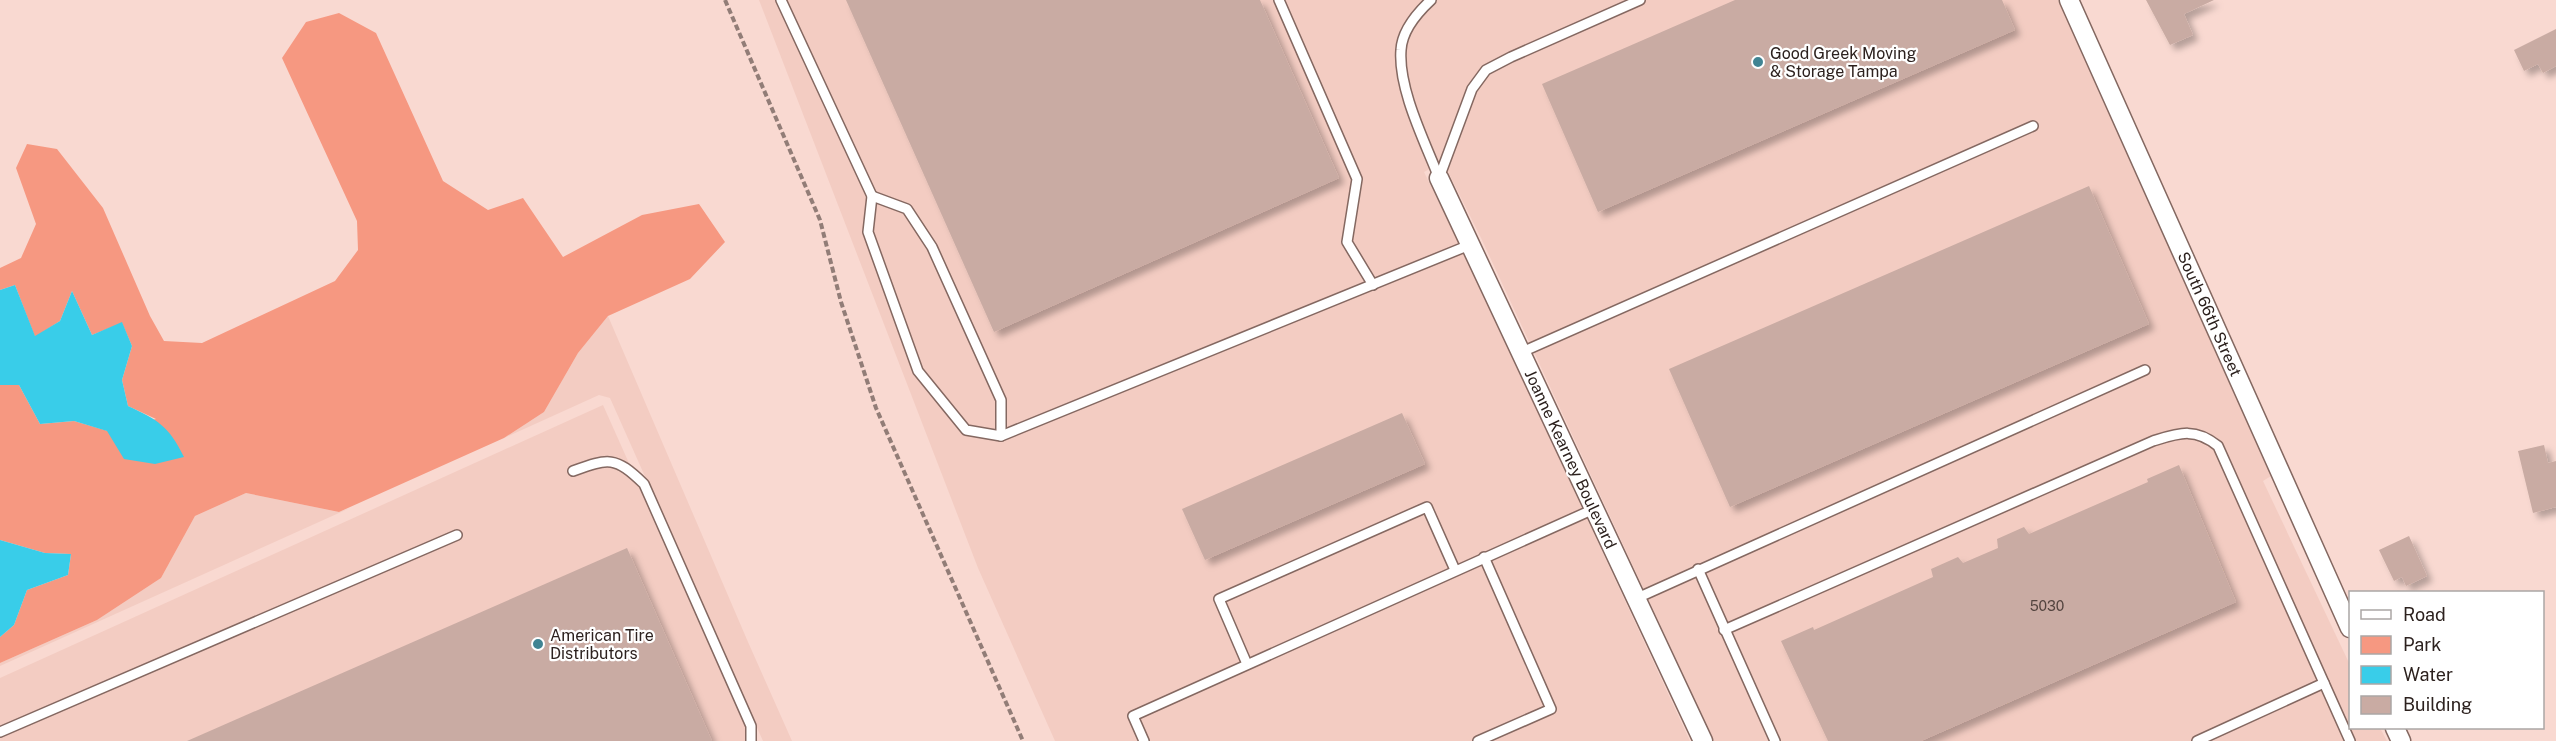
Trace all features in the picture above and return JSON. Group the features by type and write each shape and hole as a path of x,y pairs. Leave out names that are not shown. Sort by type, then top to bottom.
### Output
{"street":[{"name":"South 66th Street","path":"2069,0 2349,626"},
{"name":"Joanne Kearney Boulevard","path":"1439,178 1472,244 1702,741"}],"lane":[{"path":"781,0 872,196 867,232 918,371 966,430 1001,436 1472,244"},
{"path":"1279,0 1357,179 1347,242 1373,285"},
{"path":"1431,0 1414,16 1401,49 1404,83 1439,178"},
{"path":"1439,178 1472,89 1486,70 1640,0"},
{"path":"1522,352 2033,126"},
{"path":"872,196 907,209 932,247 1002,400 1001,436"},
{"path":"1635,598 2145,370"},
{"path":"1725,630 2153,441 2178,433 2204,435 2218,446 2350,741"},
{"path":"573,471 603,460 626,466 644,484 751,726 751,741"},
{"path":"1247,664 1219,598 1427,507 1455,570"},
{"path":"1144,741 1133,716 1594,509"},
{"path":"0,732 457,535"},
{"path":"1478,741 1551,709 1484,557"},
{"path":"1698,569 1774,741"},
{"path":"2197,741 2324,683"}],"path":[{"path":"725,0 820,220 841,302 876,408 1023,741"}],"shaded area":[{"path":"759,0 2058,0 2271,476 2263,481 2349,663 2349,729 2381,729 2387,741 1714,741 1482,240 1443,162 1424,172 1462,249 1690,741 1055,741 978,568"},
{"path":"608,316 792,741 763,741 610,398 599,395 504,438 544,412 578,353"},
{"path":"603,405 753,741 0,741 0,678"},
{"path":"246,493 339,512 350,508 0,666 0,663 97,620 161,578 195,516"}],"green space":[{"path":"339,13 376,33 443,181 488,210 523,198 563,257 642,215 699,204 725,242 690,279 608,316 578,353 544,412 504,438 339,512 246,493 195,516 161,578 97,620 0,663 0,637 14,625 27,590 68,575 71,554 45,553 0,540 0,385 19,385 40,424 74,421 108,431 156,419 128,406 122,380 132,346 122,323 92,335 72,291 60,321 35,337 15,285 0,290 0,268 21,258 36,224 16,168 27,144 57,149 103,208 150,316 164,341 202,343 335,281 358,250 357,221 282,58 306,22"}],"water":[{"path":"15,285 35,336 60,321 72,291 92,335 122,322 132,346 122,380 128,406 162,425 184,457 155,464 124,459 107,431 74,421 40,424 19,385 0,385 0,290"},
{"path":"0,540 45,553 71,554 68,575 27,590 14,625 0,637"}],"building":[{"path":"846,0 1260,0 1339,178 994,332"},
{"path":"1735,0 2002,0 2015,30 1598,212 1542,84"},
{"path":"2146,0 2214,0 2184,14 2193,35 2170,45"},
{"path":"2556,29 2556,66 2543,73 2538,64 2524,71 2514,50"},
{"path":"2089,186 2149,324 1730,507 1669,369"},
{"path":"1402,413 1425,464 1205,560 1182,509"},
{"path":"2544,445 2548,463 2556,461 2556,507 2533,513 2518,451"},
{"path":"2179,465 2236,602 1921,741 1828,741 1781,641 1813,627 1814,630 1933,577 1931,569 1958,557 1963,563 1998,548 1997,539 2024,527 2029,534 2148,482 2147,479"},
{"path":"2409,536 2427,576 2406,586 2402,577 2394,581 2379,550"},
{"name":"American Tire Distributors","path":"627,548 712,741 187,741"}],"place":[{"name":"Good Greek Moving & Storage Tampa","path":"1758,62"},
{"name":"American Tire Distributors","path":"538,644"}]}
